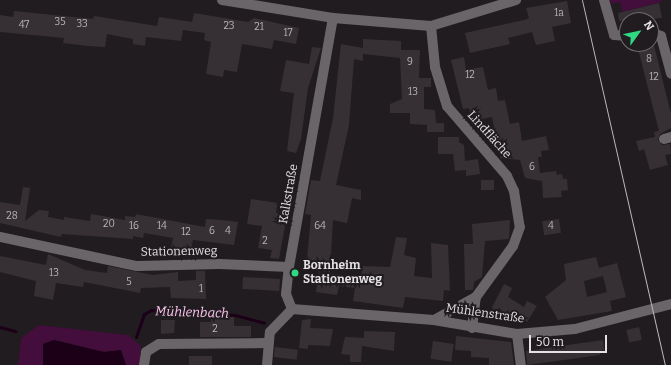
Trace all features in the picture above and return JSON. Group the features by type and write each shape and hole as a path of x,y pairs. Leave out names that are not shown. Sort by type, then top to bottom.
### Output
{"street":[{"path":"222,0 333,18 431,26 516,0"},
{"path":"604,0 614,35 619,35"},
{"name":"Kalkstraße","path":"292,309 286,294 288,267 333,18"},
{"name":"Lindfläche","path":"431,26 436,68 447,106 495,159 507,176 518,210 520,227 513,246 476,297 434,320"},
{"path":"659,35 661,36 671,74"},
{"name":"Stationenweg","path":"0,237 137,266 219,264 288,267"},
{"name":"Lindfläche","path":"472,328 476,297"},
{"name":"Mühlenstraße","path":"292,309 434,320 472,328 517,334 575,330 671,304"},
{"path":"267,365 267,343 278,320 292,309"},
{"path":"517,334 521,365"},
{"path":"144,365 146,352 159,344 267,343"}],"shaded area":[{"path":"610,0 661,0 661,2 622,12 620,2 611,4"},
{"path":"39,325 128,335 141,346 140,365 126,365 121,350 104,352 54,340 43,344 43,365 18,365 21,338"},
{"path":"54,340 104,352 121,350 126,365 43,365 43,344"}],"building":[{"path":"567,1 571,23 552,27 555,41 536,45 532,32 508,38 510,44 470,53 465,33 529,18 526,8"},
{"path":"659,3 662,18 659,18 659,12 622,12"},
{"path":"14,11 93,19 94,16 157,26 159,17 192,22 194,13 248,22 254,18 299,28 296,44 274,40 272,49 242,44 237,72 224,70 223,77 206,74 211,42 204,40 205,33 183,30 181,41 146,37 145,46 133,44 133,39 107,34 105,47 88,46 63,43 64,38 0,32 0,15 13,17"},
{"path":"363,39 401,41 401,50 420,50 419,78 431,78 431,87 424,87 424,109 435,110 436,123 444,123 444,132 427,132 427,125 410,124 410,113 390,113 390,104 402,99 400,58 363,54"},
{"path":"341,44 363,48 363,61 354,59 349,125 336,185 361,190 361,200 352,198 347,223 333,220 330,273 360,278 363,266 390,267 396,237 407,238 404,255 416,258 414,276 432,278 431,243 448,245 450,291 444,290 443,301 405,297 403,308 353,301 355,288 339,286 337,295 316,292 319,270 306,270 311,215 305,214 311,180 320,181 333,118"},
{"path":"312,47 321,48 308,88 301,139 296,153 287,151 294,93 280,91 286,60 309,64"},
{"path":"639,52 656,52 671,114 671,128 660,134 658,140 662,145 670,144 671,154 665,155 668,165 650,170 644,149 639,151 636,141 655,137 654,132 659,131"},
{"path":"464,57 466,70 483,67 488,90 496,88 498,101 505,100 510,124 519,122 522,141 546,136 549,150 541,151 542,157 538,157 540,173 556,171 557,175 562,174 563,179 567,179 568,190 561,191 562,197 543,198 542,181 525,178 520,160 500,158 492,117 472,121 469,108 463,109 451,60"},
{"path":"438,137 459,137 459,142 464,145 465,161 478,159 480,174 466,176 466,170 455,171 453,154 438,154"},
{"path":"481,180 494,180 494,190 481,190"},
{"path":"23,187 30,188 25,221 39,210 49,211 48,217 64,220 64,217 90,221 91,214 125,220 125,216 135,217 136,214 205,227 206,219 222,220 238,222 234,245 193,240 191,251 171,247 173,238 144,233 143,238 133,236 133,239 62,234 61,237 0,223 0,202 20,205"},
{"path":"251,199 278,203 276,213 287,215 279,259 270,258 272,250 258,248 262,226 247,224"},
{"path":"559,219 561,233 544,235 542,221"},
{"path":"510,220 509,239 485,241 482,277 474,282 473,290 465,290 464,244 473,244 472,224"},
{"path":"48,254 85,270 107,273 108,266 153,275 178,272 178,281 196,280 196,271 205,271 206,299 171,298 170,287 141,288 140,293 84,282 83,287 56,283 53,300 34,296 36,281 0,272 0,256 46,265"},
{"path":"596,257 599,268 617,263 626,297 610,301 612,311 558,320 545,297 566,280 564,264","holes":["603,276 607,292 587,297 584,281"]},
{"path":"243,277 280,279 279,291 242,289"},
{"path":"504,284 512,288 508,297 524,307 527,301 537,306 527,322 514,314 509,323 490,311"},
{"path":"211,317 234,317 234,326 251,326 251,337 200,337 200,322 211,322"},
{"path":"311,319 310,328 333,329 330,346 308,345 308,349 299,348 302,320"},
{"path":"161,320 175,320 174,333 161,334"},
{"path":"639,327 642,340 629,343 626,330"},
{"path":"364,331 395,332 394,351 362,346 361,362 350,362 350,355 341,354 345,337 364,338"},
{"path":"456,336 511,342 514,365 489,365 489,358 471,357 471,351 455,350"},
{"path":"603,340 604,350 600,351 600,355 527,365 526,351"},
{"path":"433,341 454,344 451,362 430,359"},
{"path":"275,347 298,350 297,360 274,357"},
{"path":"189,356 212,356 212,365 189,365"}],"waterway":[{"name":"Mühlenbach","path":"136,337 144,314 151,310 235,315 264,323"},
{"name":"Mühlenbach","path":"0,327 15,331"}],"tram line":[{"path":"582,0 665,365"}],"place":[{"name":"Bornheim Stationenweg","path":"295,273"}]}
